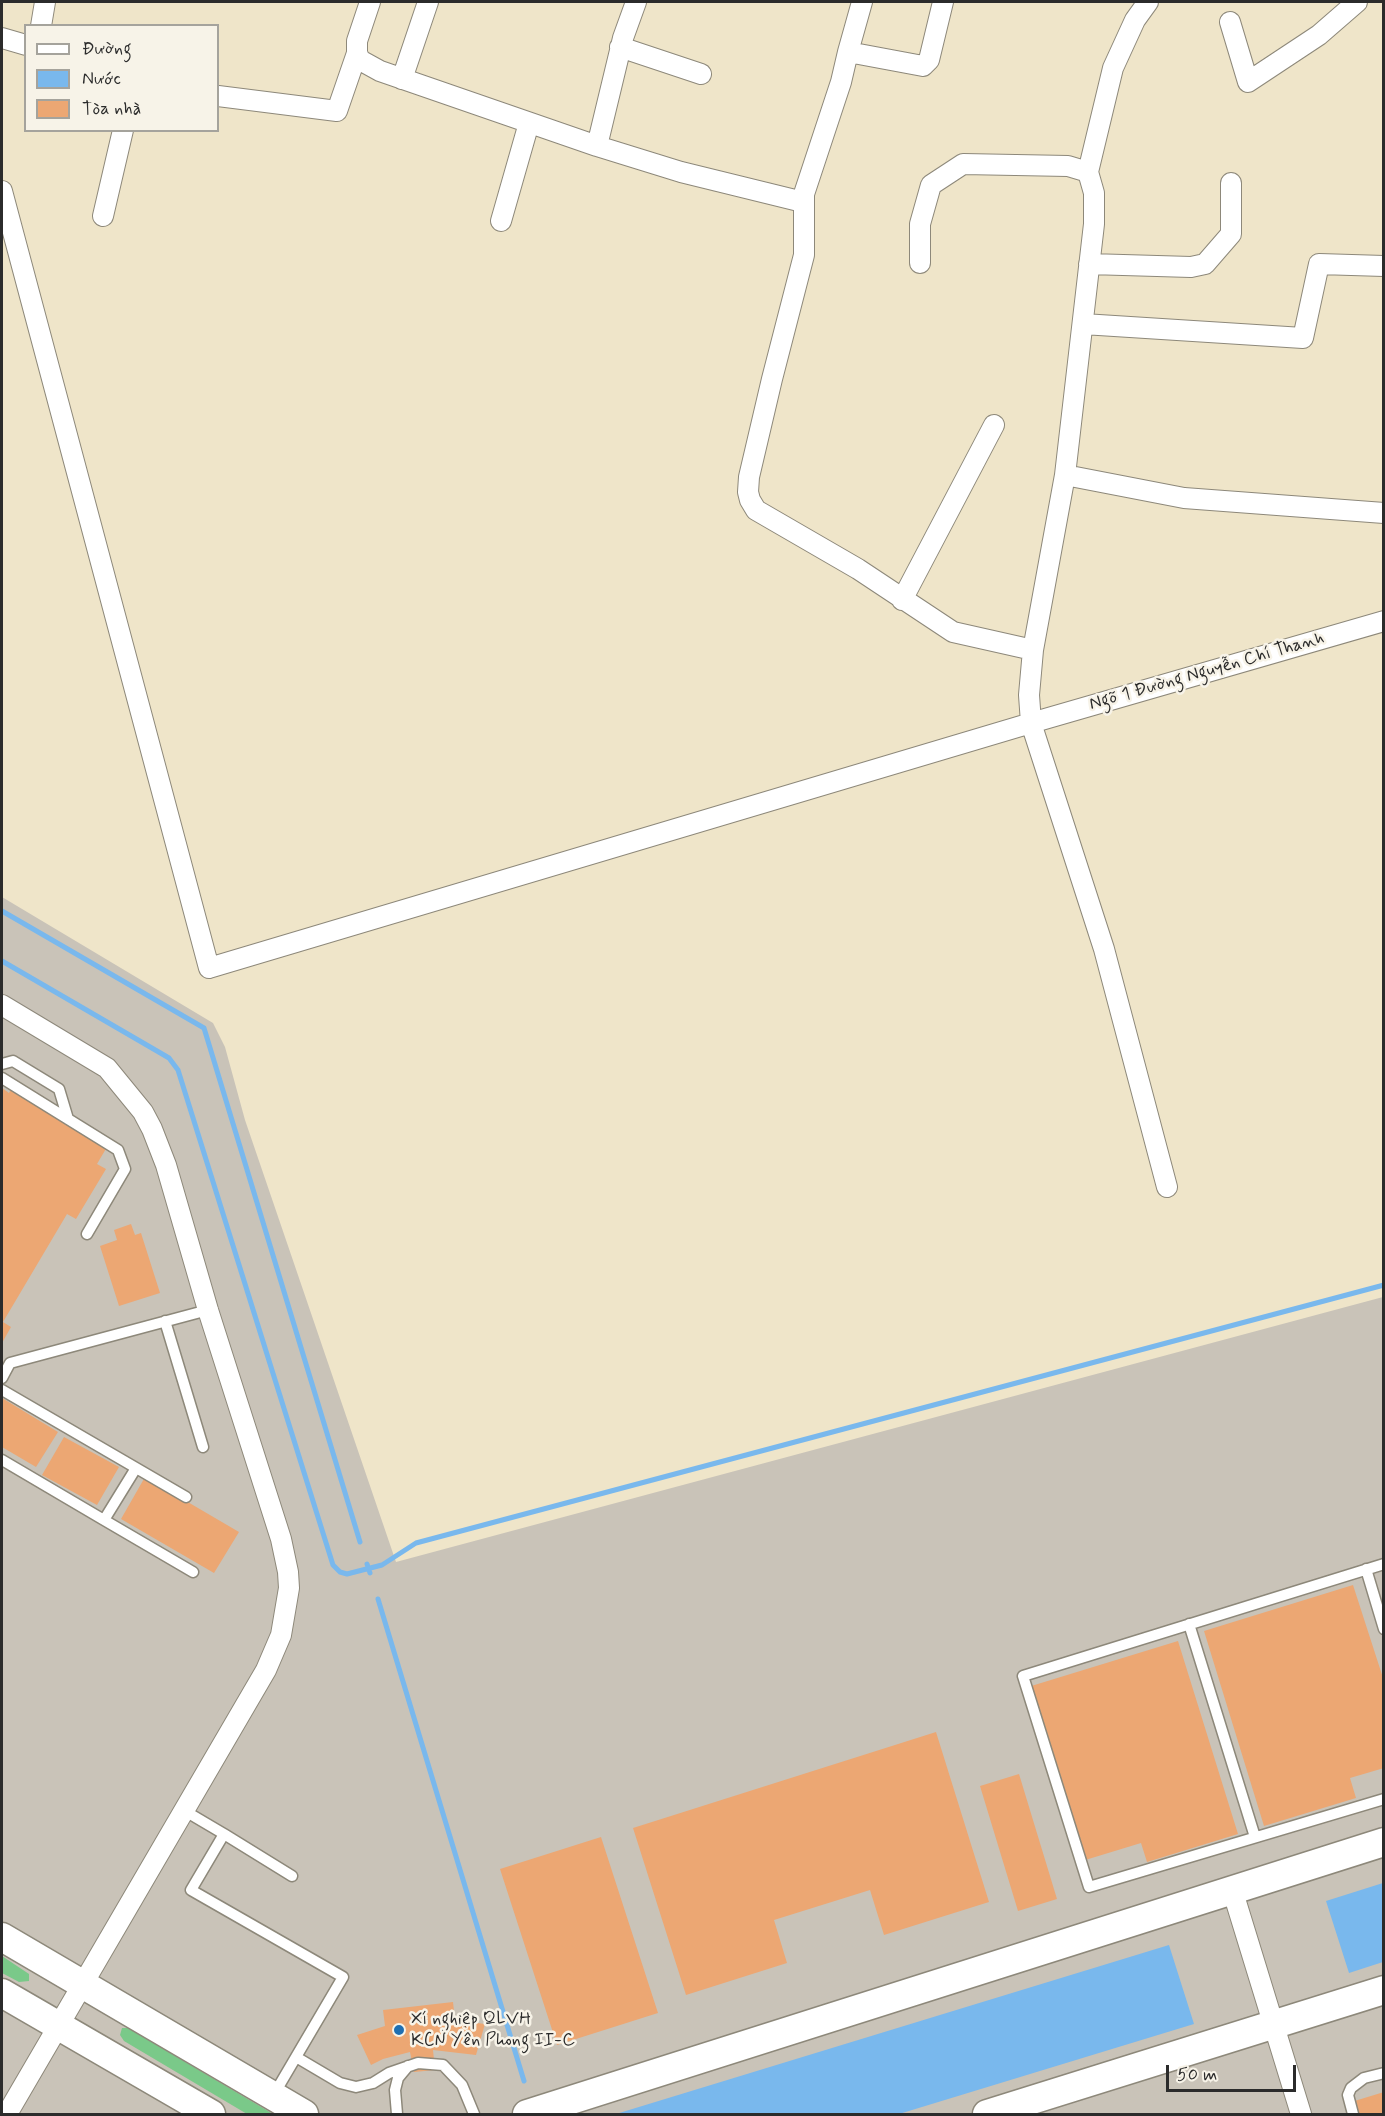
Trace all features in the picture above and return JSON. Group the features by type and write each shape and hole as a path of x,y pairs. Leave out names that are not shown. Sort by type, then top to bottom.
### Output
{"street":[{"path":"41,24 45,2"},
{"path":"219,96 337,111 357,53 357,41 370,2"},
{"path":"402,79 428,2"},
{"path":"597,146 620,47 636,2"},
{"path":"862,2 803,202 806,240 804,255 749,477 750,500 756,510 858,569 953,632 1034,650"},
{"path":"848,52 923,66 929,60 943,2"},
{"path":"1148,2 1135,20 1113,68 1088,172 1094,206 1083,324 1065,475 1034,650 1029,695 1035,733 1104,949 1167,1186"},
{"path":"1230,22 1248,82 1319,35 1357,2"},
{"path":"2,38 24,44"},
{"path":"620,47 701,74"},
{"path":"357,53 368,65 402,79 597,146 681,172 803,202"},
{"path":"501,221 529,123"},
{"path":"103,216 123,132"},
{"path":"920,263 920,224 931,185 963,164 1068,166 1088,172"},
{"path":"1089,264 1191,267 1205,264 1231,234 1231,183"},
{"name":"Ngõ 1 Đường Nguyễn Chí Thanh","path":"2,191 209,968 1035,733 1383,621"},
{"path":"1083,324 1303,338 1318,264 1383,266"},
{"path":"902,600 994,425"},
{"path":"1065,475 1197,500 1383,513"},
{"path":"2,1005 106,1068 143,1112 166,1165 208,1310 281,1539 288,1572 288,1602 276,1652 8,2115"},
{"path":"527,2115 1383,1842"},
{"path":"1232,1889 1301,2115"},
{"path":"2,1936 304,2115"},
{"path":"987,2115 1383,1990"},
{"path":"2,1993 211,2115"}],"lane":[{"path":"2,1064 13,1060 59,1089 68,1119"},
{"path":"2,1078 118,1150 125,1169 87,1234"},
{"path":"2,1378 10,1363 208,1310"},
{"path":"165,1321 203,1447"},
{"path":"2,1390 186,1497"},
{"path":"2,1460 193,1572"},
{"path":"104,1520 136,1468"},
{"path":"1383,1564 1023,1676 1089,1887 1383,1799"},
{"path":"1366,1569 1383,1629"},
{"path":"1189,1624 1255,1837"},
{"path":"185,1811 292,1876"},
{"path":"224,1834 191,1890 343,1977 273,2096"},
{"path":"296,2057 348,2087 367,2085 388,2073 408,2066 434,2063 449,2069 467,2092 474,2115"},
{"path":"397,2115 395,2090 402,2071 408,2066"},
{"path":"1353,2115 1348,2095 1351,2088 1364,2078 1383,2073"}],"shaded area":[{"path":"2,897 213,1023 225,1047 245,1120 396,1562 1383,1297 1383,2114 2,2114"}],"green space":[{"path":"2,1956 29,1974 29,1981 19,1982 2,1973"},
{"path":"122,2028 128,2028 273,2114 247,2114 124,2041 120,2035"}],"water":[{"path":"1383,1883 1383,1962 1349,1973 1326,1901"},
{"path":"1169,1945 1194,2024 899,2114 616,2114"}],"building":[{"path":"16,1080 44,1097 38,1107 107,1147 97,1164 106,1169 76,1219 67,1214 3,1322 11,1327 2,1343 2,1088 9,1093"},
{"path":"131,1224 135,1235 141,1233 160,1293 119,1306 100,1246 117,1240 114,1230"},
{"path":"2,1398 58,1432 36,1467 2,1447"},
{"path":"64,1437 119,1467 97,1505 42,1475"},
{"path":"145,1477 239,1532 214,1573 121,1519"},
{"path":"1353,1585 1384,1681 1384,1768 1350,1778 1356,1798 1264,1826 1204,1631"},
{"path":"1178,1641 1238,1834 1147,1862 1141,1843 1082,1861 1028,1687"},
{"path":"936,1732 989,1902 884,1935 870,1890 774,1920 787,1963 686,1995 633,1828"},
{"path":"1019,1774 1057,1899 1018,1911 980,1786"},
{"path":"601,1837 658,2013 557,2045 500,1869"},
{"path":"453,2002 455,2020 485,2024 476,2055 433,2050 435,2070 414,2072 410,2052 383,2059 371,2065 357,2035 385,2026 383,2010"},
{"path":"1384,2092 1384,2114 1352,2114 1348,2103"}],"waterway":[{"path":"2,911 204,1028 360,1542"},
{"path":"2,961 169,1058 178,1070 333,1565 340,1572 347,1574 382,1565 416,1543 1384,1285"},
{"path":"367,1564 370,1573"},
{"path":"378,1599 524,2081"}],"place":[{"name":"Xí nghiệp QLVH KCN Yên Phong II-C","path":"399,2030"}]}
